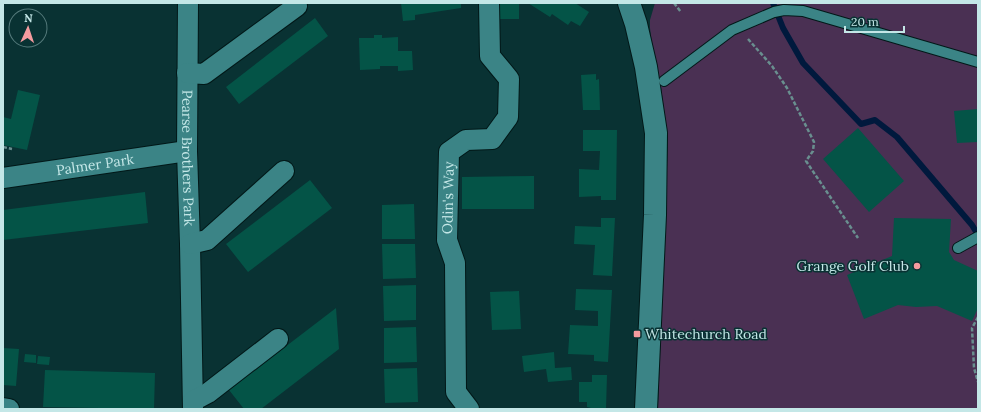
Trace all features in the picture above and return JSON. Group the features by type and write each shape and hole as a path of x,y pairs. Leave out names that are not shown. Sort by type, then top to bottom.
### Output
{"street":[{"name":"Pearse Brothers Park","path":"188,3 187,151 193,405"},
{"name":"Odin's Way","path":"469,409 456,392 455,263 446,240 448,172 449,152 466,140 492,139 508,117 509,79 490,56 489,3"},
{"path":"629,3 636,24 646,67 656,133 655,216 646,409"},
{"path":"636,24 640,3"},
{"name":"Pearse Brothers Park","path":"187,73 204,74 296,6"},
{"name":"Palmer Park","path":"3,178 187,151"},
{"name":"Pearse Brothers Park","path":"190,244 207,240 284,171"},
{"name":"Pearse Brothers Park","path":"193,405 278,339"},
{"path":"3,408 9,409"}],"lane":[{"path":"664,81 726,33 766,15 784,10 803,11 978,62"},
{"path":"962,246 978,237"}],"path":[{"path":"674,3 681,12"},
{"path":"737,28 772,66 788,88 814,142 813,152 806,161 858,238"},
{"path":"3,147 12,149"},
{"path":"978,317 972,328 974,368 978,382"}],"shaded area":[{"name":"Grange Golf Club","path":"655,3 978,3 978,409 658,409 668,140 661,87 653,53 650,28 650,20"}],"building":[{"path":"401,3 461,3 461,8 415,15 415,20 403,21"},
{"path":"499,3 519,3 519,19 499,19"},
{"path":"528,3 575,3 589,12 580,26 571,21 568,25 552,14 550,17"},
{"path":"315,18 328,36 239,104 226,87"},
{"path":"374,35 382,35 382,38 398,37 398,51 412,51 413,70 398,71 398,66 380,66 380,69 360,70 359,38 374,38"},
{"path":"596,74 596,80 599,79 600,110 583,110 581,75"},
{"path":"18,90 40,95 27,150 3,145 3,117 11,119"},
{"path":"978,109 978,142 957,143 954,111"},
{"path":"858,128 904,181 869,212 823,159"},
{"path":"583,130 617,130 616,200 601,200 601,196 579,197 579,169 599,170 600,151 583,151"},
{"path":"534,176 534,209 462,209 462,177"},
{"path":"310,180 332,208 248,272 226,244"},
{"path":"145,192 148,223 3,240 3,210"},
{"path":"414,204 415,239 382,239 382,205"},
{"path":"601,218 615,218 612,276 593,275 595,245 574,244 575,226 601,227"},
{"name":"Grange Golf Club","path":"894,218 951,219 949,252 954,260 978,271 978,308 972,321 937,306 916,307 898,305 864,319 847,275 892,256"},
{"path":"382,244 415,244 416,278 383,279"},
{"path":"416,285 416,320 384,321 383,286"},
{"path":"576,289 612,290 608,362 594,361 594,355 568,354 570,325 598,326 598,311 575,310"},
{"path":"519,291 521,329 492,330 490,292"},
{"path":"336,308 339,349 261,409 244,409 229,390"},
{"path":"416,327 417,362 384,363 384,328"},
{"path":"3,348 19,349 16,386 3,385"},
{"path":"554,352 555,368 571,367 572,380 548,382 546,369 524,372 522,356"},
{"path":"25,354 36,355 36,363 24,362"},
{"path":"38,356 50,357 49,365 37,364"},
{"path":"417,368 418,402 385,403 384,369"},
{"path":"45,370 155,373 154,409 43,407"},
{"path":"592,375 607,375 606,409 591,409 587,407 587,402 579,402 579,382 592,382"}],"waterway":[{"path":"773,3 783,28 803,63 861,124 875,120 897,137 972,225 978,235"}],"place":[{"name":"Grange Golf Club","path":"917,266"},
{"name":"Whitechurch Road","path":"637,334"}]}
